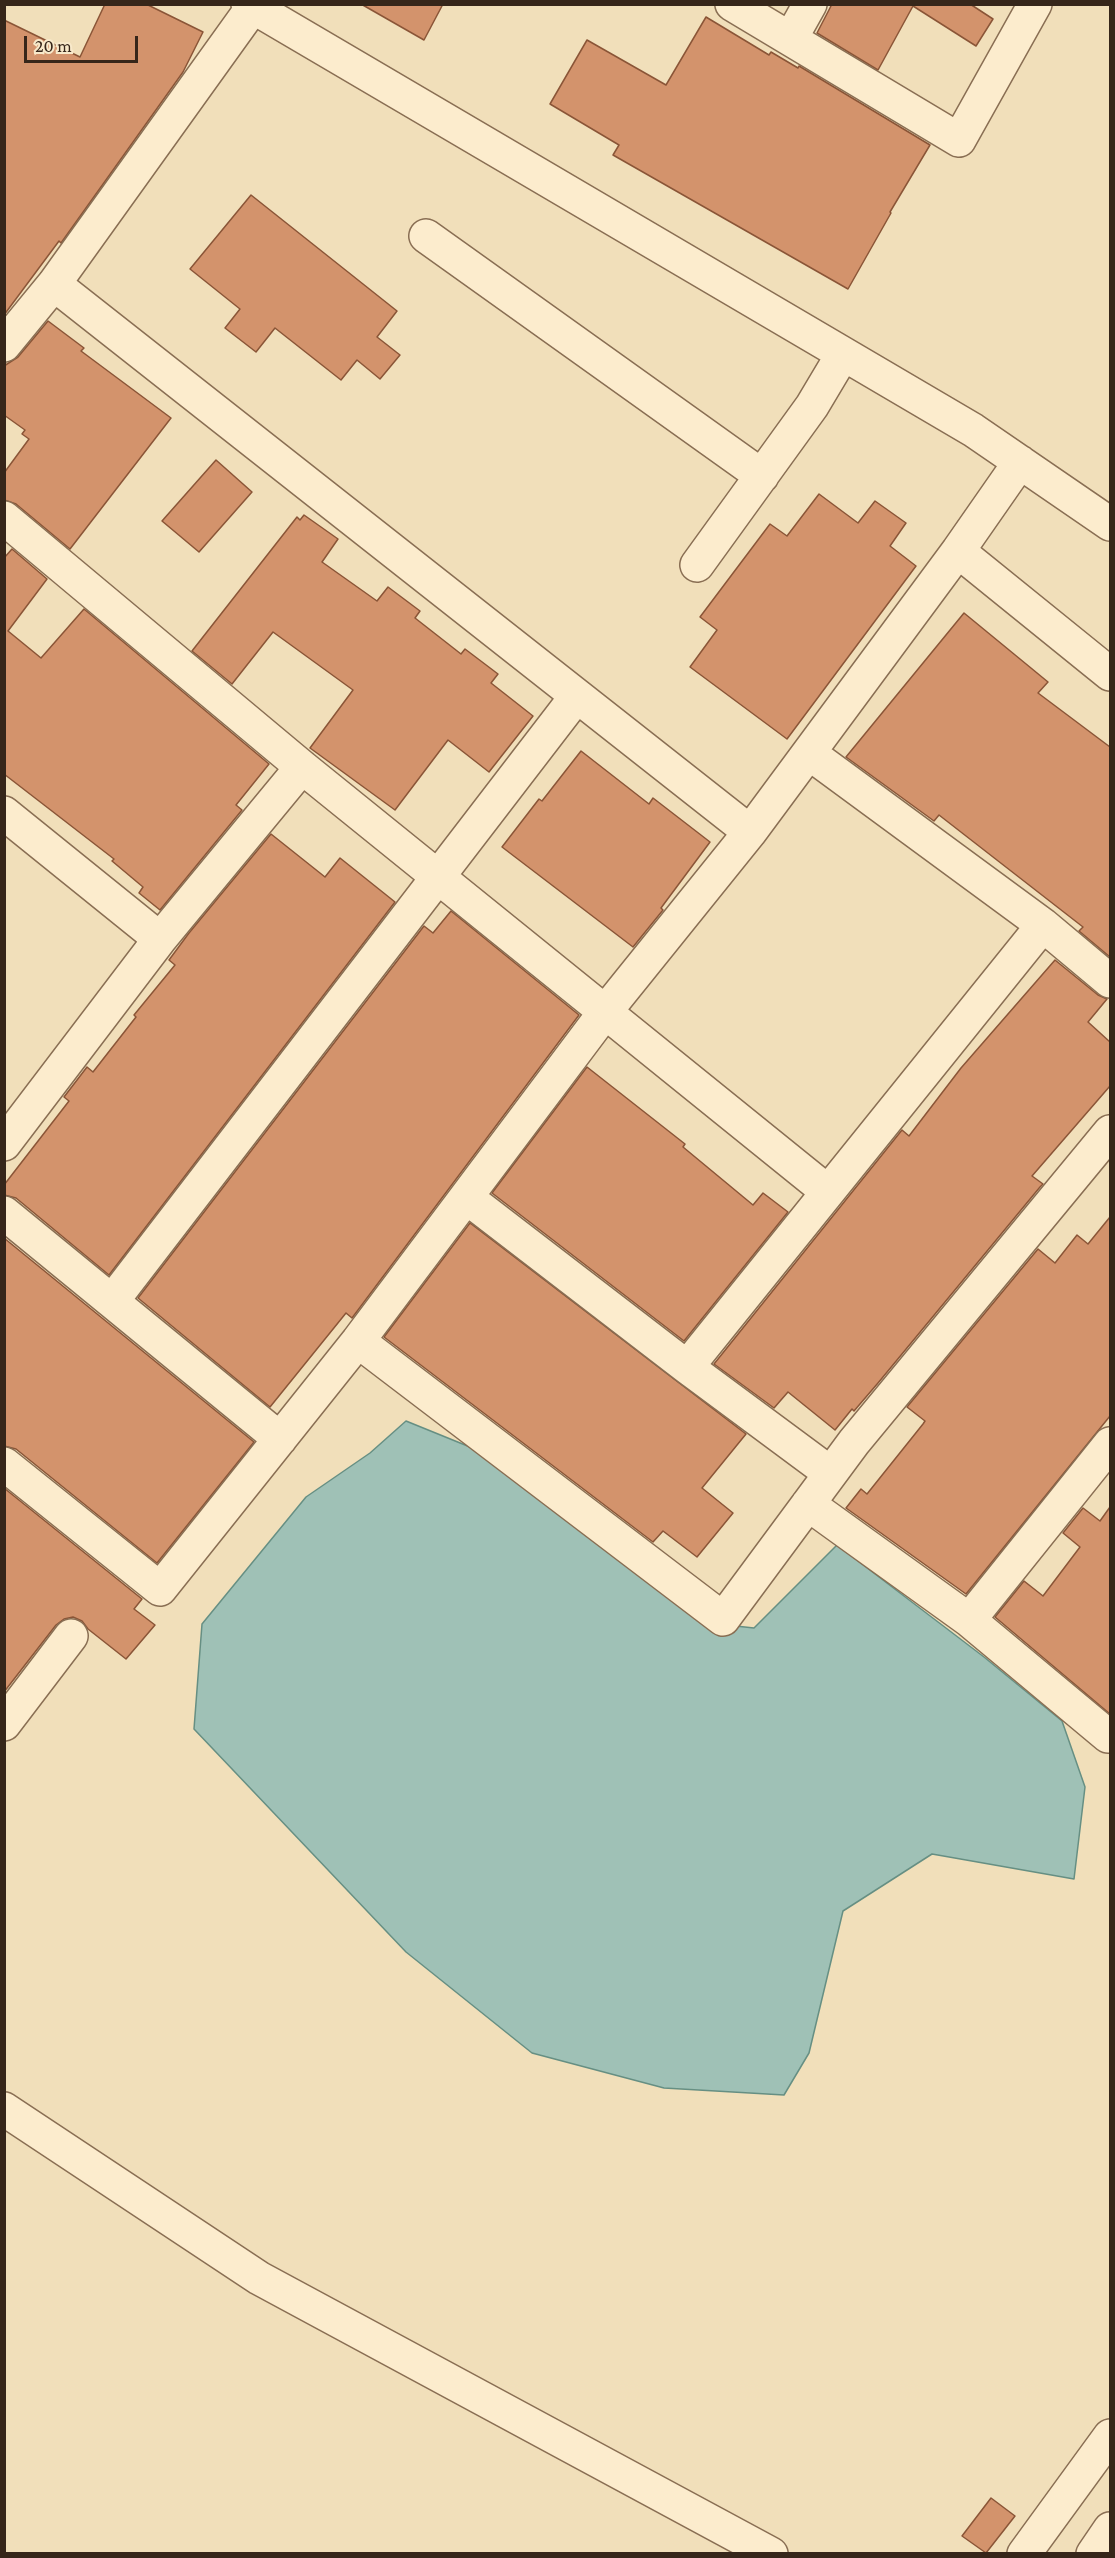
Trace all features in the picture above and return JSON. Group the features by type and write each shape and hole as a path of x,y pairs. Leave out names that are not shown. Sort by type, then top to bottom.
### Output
{"street":[{"path":"732,4 959,140 1035,4"},
{"path":"791,38 810,4"},
{"path":"4,345 54,284 252,5 973,430 1110,524"},
{"path":"426,236 762,476"},
{"path":"54,284 750,832"},
{"path":"697,565 812,406 843,354"},
{"path":"4,1464 160,1588 358,1341 605,1012 750,832 958,551 1020,462"},
{"path":"4,518 302,766 828,1192"},
{"path":"958,551 1110,675"},
{"path":"113,1300 576,697"},
{"path":"809,753 1043,925 1110,981"},
{"path":"4,1144 160,939 302,766"},
{"path":"4,813 160,939"},
{"path":"687,1367 1043,925"},
{"path":"358,1341 723,1619 830,1473 1110,1132"},
{"path":"466,1197 687,1367 830,1473"},
{"path":"4,1213 280,1439"},
{"path":"969,1620 1110,1444"},
{"path":"808,1504 969,1620 1108,1736 1110,1733"},
{"path":"4,1724 71,1636"},
{"path":"4,2109 259,2277 771,2553"},
{"path":"1024,2553 1110,2436"},
{"path":"1093,2553 1110,2529"}],"water":[{"path":"406,1421 502,1460 708,1623 754,1628 837,1545 984,1657 1062,1721 1085,1787 1074,1879 932,1854 843,1911 809,2053 784,2095 664,2088 532,2053 406,1952 194,1729 202,1624 306,1497 370,1453"}],"building":[{"path":"105,4 146,4 203,32 183,72 61,243 59,241 4,315 4,20 80,57"},
{"path":"361,4 443,4 424,40"},
{"path":"832,4 970,4 993,19 976,46 913,6 878,70 817,33"},
{"path":"706,17 769,55 771,52 798,68 799,66 930,145 848,289 613,155 619,145 550,104 587,40 666,85"},
{"path":"251,195 397,311 377,337 400,355 380,379 357,360 341,380 275,328 256,352 225,328 240,309 190,269"},
{"path":"48,321 84,348 81,351 171,418 70,549 16,504 4,500 4,473 29,439 22,434 25,430 4,415 4,366 18,357"},
{"path":"216,460 252,492 199,552 162,521"},
{"path":"819,494 858,523 875,501 906,523 890,546 916,566 787,739 690,667 717,630 700,617 770,524 787,536"},
{"path":"304,515 338,539 322,562 377,601 388,587 420,611 415,618 461,654 465,649 498,674 491,683 533,716 489,772 448,740 395,810 310,748 353,690 273,632 232,684 192,651 297,517 300,520"},
{"path":"12,549 47,579 8,631 41,658 84,609 269,764 236,805 242,810 160,910 139,893 143,887 112,861 114,859 4,774 4,558"},
{"path":"964,613 1048,682 1038,693 1110,747 1110,957 1079,931 1083,927 939,815 934,821 846,757"},
{"path":"581,751 649,804 653,798 710,842 661,908 663,910 633,947 502,847 539,799 542,801"},
{"path":"271,834 325,877 340,858 395,902 109,1275 16,1198 4,1195 4,1185 69,1101 64,1097 87,1067 93,1072 136,1017 134,1015 175,965 169,960 189,933"},
{"path":"451,911 579,1015 352,1318 346,1313 270,1407 138,1298 424,926 433,933"},
{"path":"1055,960 1098,995 1107,999 1088,1022 1110,1042 1110,1086 1032,1176 1043,1184 878,1383 835,1430 788,1392 774,1408 714,1364 902,1130 909,1136 961,1068"},
{"path":"587,1067 685,1144 683,1147 753,1205 763,1193 788,1212 684,1341 492,1193"},
{"path":"1110,1217 1110,1416 966,1594 846,1508 861,1489 867,1494 923,1424 925,1421 907,1407 1038,1249 1055,1263 1077,1235 1088,1244"},
{"path":"470,1223 746,1434 702,1488 733,1513 697,1557 663,1531 653,1542 384,1337"},
{"path":"4,1238 254,1442 157,1563 16,1449 4,1446"},
{"path":"4,1488 142,1599 134,1609 155,1625 126,1659 88,1629 82,1621 73,1617 64,1619 56,1625 4,1692"},
{"path":"1110,1507 1110,1714 995,1617 1024,1581 1043,1596 1080,1547 1063,1533 1083,1508 1100,1521"},
{"path":"991,2498 1015,2516 986,2553 962,2536"}]}
